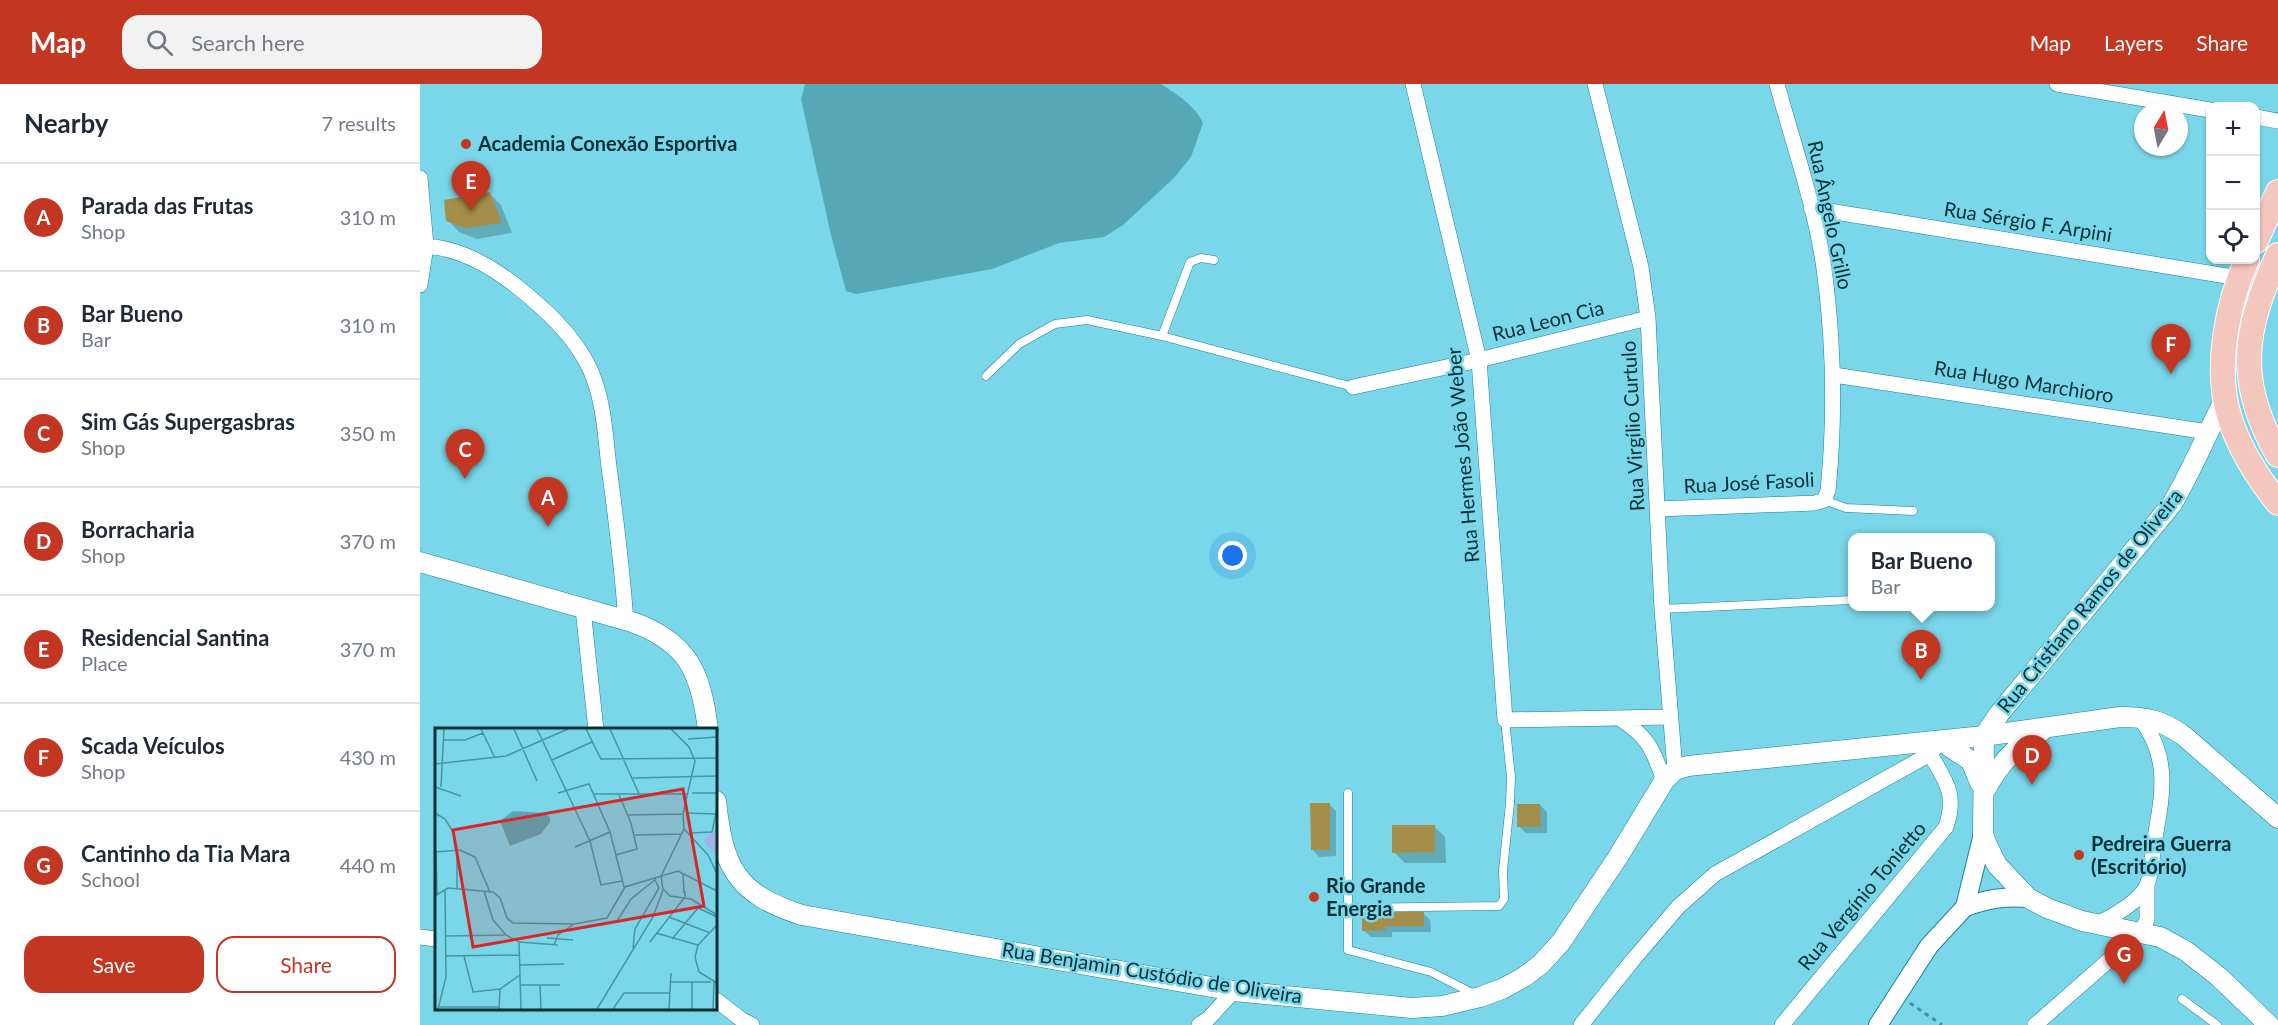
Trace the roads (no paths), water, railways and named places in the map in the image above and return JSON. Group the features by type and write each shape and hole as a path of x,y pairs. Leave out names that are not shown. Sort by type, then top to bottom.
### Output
{"highway":[{"path":"2260,232 2278,192"},
{"path":"2275,445 2256,407 2250,383 2248,360 2255,311 2273,280 2278,255"},
{"path":"2243,269 2225,336 2225,399 2230,419 2243,450 2262,483 2278,503"}],"main road":[{"name":"Rua Cristiano Ramos de Oliveira","path":"1984,736 1999,714 2172,504 2225,399"},
{"path":"420,562 629,622 647,628 669,640 689,661 698,680 708,728"},
{"path":"1669,776 1688,766 1936,747 1984,736 2120,717 2139,717 2168,724 2278,818"},
{"path":"1984,794 1996,770 2008,756 2024,741 2049,728"},
{"path":"1984,736 1983,834 1997,865 2028,898 2047,908 2097,924 2160,937 2186,951 2219,977 2269,1025"},
{"path":"1936,747 1971,761 1984,794"},
{"name":"Rua Benjamin Custódio de Oliveira","path":"717,808 723,848 730,865 752,891 784,909 802,915 1234,991 1412,1008 1442,1006 1480,998 1524,977 1541,964 1561,942 1669,776"}],"street":[{"name":"Rua Hermes João Weber","path":"1413,84 1479,360 1504,720"},
{"name":"Rua Virgílio Curtulo","path":"1595,84 1641,267 1648,318 1662,609 1670,717 1669,776"},
{"name":"Rua Ângelo Grillo","path":"1777,84 1811,208 1825,274 1834,375 1829,481 1824,500"},
{"path":"2057,84 2206,109"},
{"path":"2260,118 2278,121"},
{"path":"420,178 423,246 420,285"},
{"name":"Rua Sérgio F. Arpini","path":"1811,208 2243,269"},
{"path":"423,246 449,250 474,259 498,272 531,297 561,327 577,346 590,369 601,399 629,622"},
{"name":"Rua Leon Cia","path":"1353,387 1479,360 1648,318"},
{"name":"Rua Hugo Marchioro","path":"1834,375 2208,432"},
{"name":"Rua José Fasoli","path":"1658,508 1815,503 1824,500"},
{"path":"583,609 596,728"},
{"path":"1504,720 1670,717"},
{"path":"2035,1025 2141,932 2147,920 2147,886 2163,782 2160,753 2150,731 2139,717"},
{"path":"1620,719 1639,731 1669,776"},
{"path":"1581,1025 1678,907 1715,874 1936,747"},
{"name":"Rua Vergínio Tonietto","path":"1782,1025 1946,826 1952,809 1950,790 1936,747"},
{"path":"1965,907 1983,834"},
{"path":"2097,924 2124,909 2147,886"},
{"path":"1878,1025 1929,946 1965,907 1987,899 2007,896 2028,898"},
{"path":"420,937 435,939"},
{"path":"1199,1025 1208,1019 1234,991"},
{"path":"717,1001 746,1023"}],"lane":[{"path":"1162,336 1190,262 1201,258 1214,260"},
{"path":"986,376 1019,344 1055,324 1087,320 1162,336 1353,387"},
{"name":"Rua José Fasoli","path":"1824,500 1846,508 1913,511"},
{"path":"1662,609 1848,600"},
{"path":"1347,908 1499,906 1504,898 1503,870 1511,777 1504,720"},
{"path":"1348,793 1348,950 1431,972 1480,998"},
{"path":"2182,999 2217,1025"}],"water":[{"path":"805,84 1161,84 1190,106 1203,123 1191,157 1174,178 1123,225 1104,237 1059,243 992,269 856,294 846,291 831,235 801,99"}],"place":[{"name":"Academia Conexão Esportiva","path":"466,144"},
{"name":"Residencial Santina","path":"471,211"},
{"name":"Scada Veículos","path":"2171,374"},
{"name":"Sim Gás Supergasbras","path":"465,479"},
{"name":"Parada das Frutas","path":"548,527"},
{"name":"Bar Bueno","path":"1921,680"},
{"name":"Borracharia","path":"2032,785"},
{"name":"Pedreira Guerra (Escritório)","path":"2079,855"},
{"name":"Rio Grande Energia","path":"1314,897"},
{"name":"Cantinho da Tia Mara","path":"2124,984"}]}
